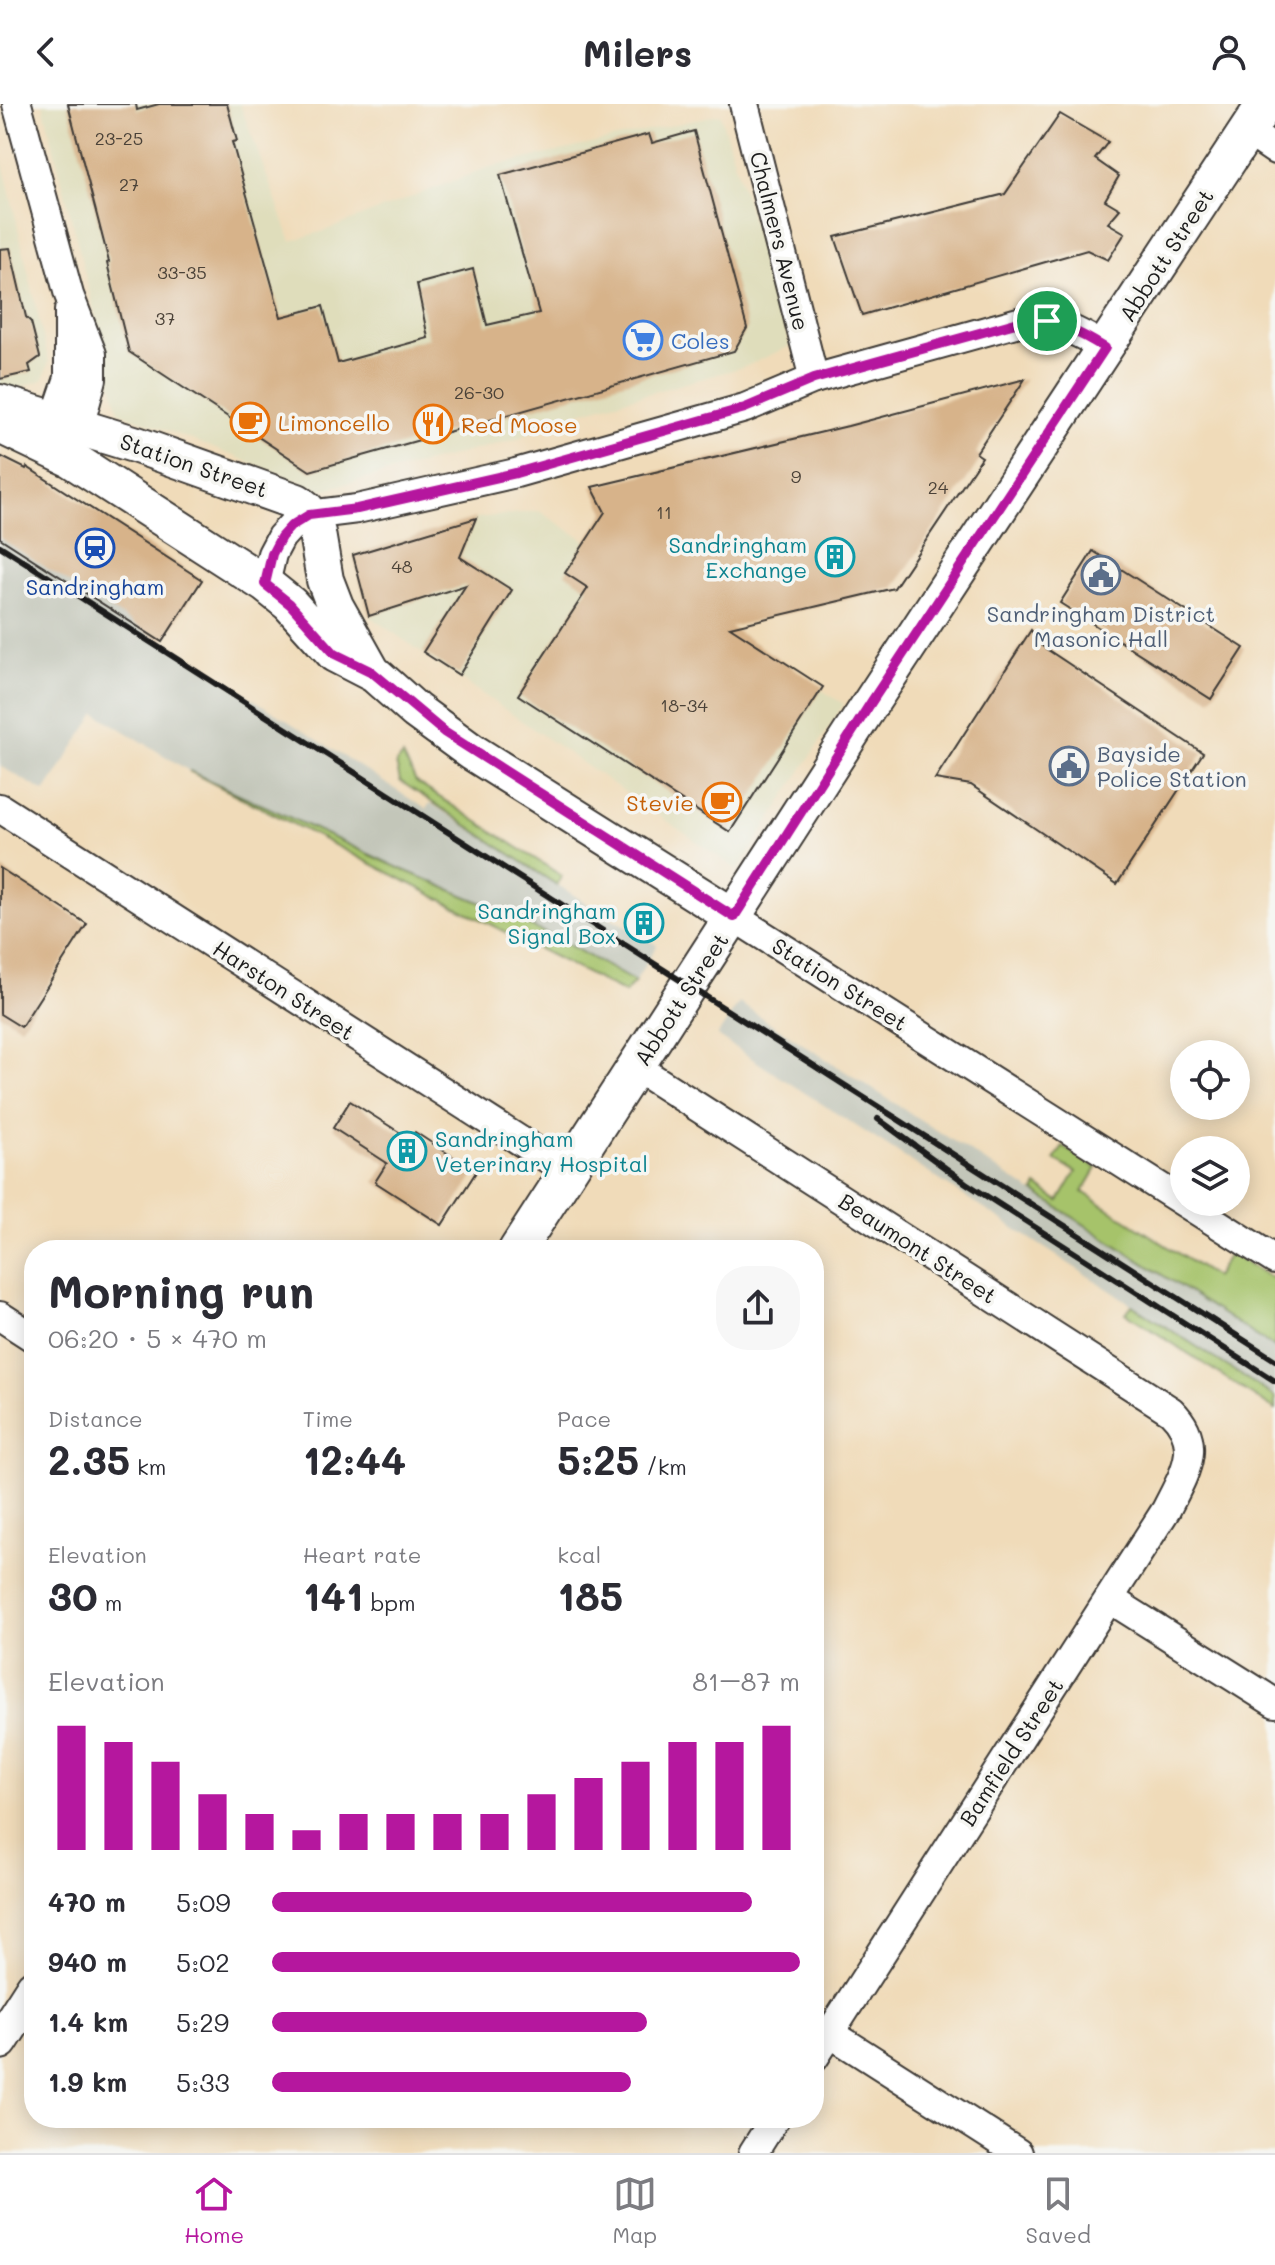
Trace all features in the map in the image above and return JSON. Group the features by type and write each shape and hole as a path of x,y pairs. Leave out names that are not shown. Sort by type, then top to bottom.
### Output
{"street":[{"path":"17,104 69,295 70,365 64,433"},
{"name":"Chalmers Avenue","path":"744,104 814,379"},
{"name":"Abbott Street","path":"524,1240 1105,348 1262,128"},
{"path":"322,558 304,581 273,590 272,554 291,526 309,515 357,509 516,473 745,408 814,379 1026,320 1047,321 1068,327 1105,348"},
{"name":"Station Street","path":"0,403 64,433 273,590 335,654 372,672 409,705 472,752 1275,1260"},
{"name":"Station Street","path":"0,425 64,433 286,496 302,506 317,533 325,580 335,606 372,672"},
{"name":"Harston Street","path":"0,808 569,1172"},
{"name":"Beaumont Street","path":"637,1068 1171,1411 1186,1428 1190,1438"},
{"path":"0,1316 24,1332"},
{"name":"Bamfield Street","path":"824,2042 1166,1510 1188,1458 1190,1438"},
{"path":"1110,1599 1275,1703"},
{"path":"0,2041 24,2004"},
{"path":"830,2033 1018,2153"},
{"path":"753,2153 769,2128"}],"shaded area":[{"path":"43,104 240,104 291,241 487,168 720,114 790,346 747,366 563,417 517,439 322,490 119,412"},
{"path":"0,150 49,362 43,380 0,394"},
{"path":"539,511 844,704 738,870 369,616 353,555 476,518"},
{"path":"0,538 426,809 430,803 657,945 635,982 487,905 401,869 189,771 96,713 45,792 0,766"},
{"path":"739,1003 1275,1348 1275,1397 717,1036"}],"green space":[{"path":"403,756 416,782 562,876 557,885 400,781 396,763"},
{"path":"189,771 401,869 487,905 635,982 625,993"},
{"path":"1063,1147 1097,1168 1083,1192 1215,1277 1230,1253 1275,1280 1275,1348 1034,1192 1037,1186 1059,1201 1076,1172 1054,1160"},
{"path":"1132,1305 1275,1397 1275,1410 1126,1313"}],"building":[{"path":"68,104 136,104 137,110 159,104 227,104 237,141 232,142 281,317 323,306 338,363 428,338 417,284 473,269 487,325 539,313 500,175 649,134 652,143 694,131 747,328 734,351 310,471 129,352"},
{"path":"1060,114 1108,142 1095,159 1119,176 1105,200 1120,209 1108,223 1125,233 1108,260 1087,250 862,315 835,237 1005,194"},
{"path":"10,248 26,317 31,322 40,357 29,365 31,372 0,379 0,249"},
{"path":"1025,379 976,453 982,457 894,588 730,627 823,687 730,832 518,695 588,588 565,573 605,512 592,487 848,426"},
{"path":"0,456 27,467 202,580 162,642 0,538"},
{"path":"476,518 460,557 512,590 459,675 423,652 466,585 369,616 353,555"},
{"path":"1093,551 1244,648 1211,699 1060,603"},
{"name":"Bayside Police Station","path":"1031,630 1042,646 1203,753 1117,884 971,785 935,779"},
{"path":"0,868 87,924 21,1027 0,1014"},
{"name":"Sandringham Veterinary Hospital","path":"350,1101 410,1139 415,1132 476,1172 442,1225 375,1182 387,1163 333,1128"}],"railway":[{"path":"0,546 1275,1360"},
{"path":"878,1119 966,1183 1275,1381"}],"place":[{"name":"Coles","path":"643,340"},
{"name":"Limoncello","path":"250,422"},
{"name":"Red Moose","path":"433,424"},
{"name":"Sandringham","path":"95,548"},
{"name":"Sandringham Exchange","path":"835,557"},
{"name":"Sandringham District Masonic Hall","path":"1101,575"},
{"name":"Bayside Police Station","path":"1069,766"},
{"name":"Stevie","path":"722,802"},
{"name":"Sandringham Signal Box","path":"644,923"},
{"name":"Sandringham Veterinary Hospital","path":"407,1151"}],"route":[{"path":"1026,320 1047,321 1068,327 1105,348 734,917 472,752 401,699 372,672 335,654 290,604 265,584 272,554 281,537 291,526 309,515 357,509 516,473 745,408 814,379 1026,320"}]}
